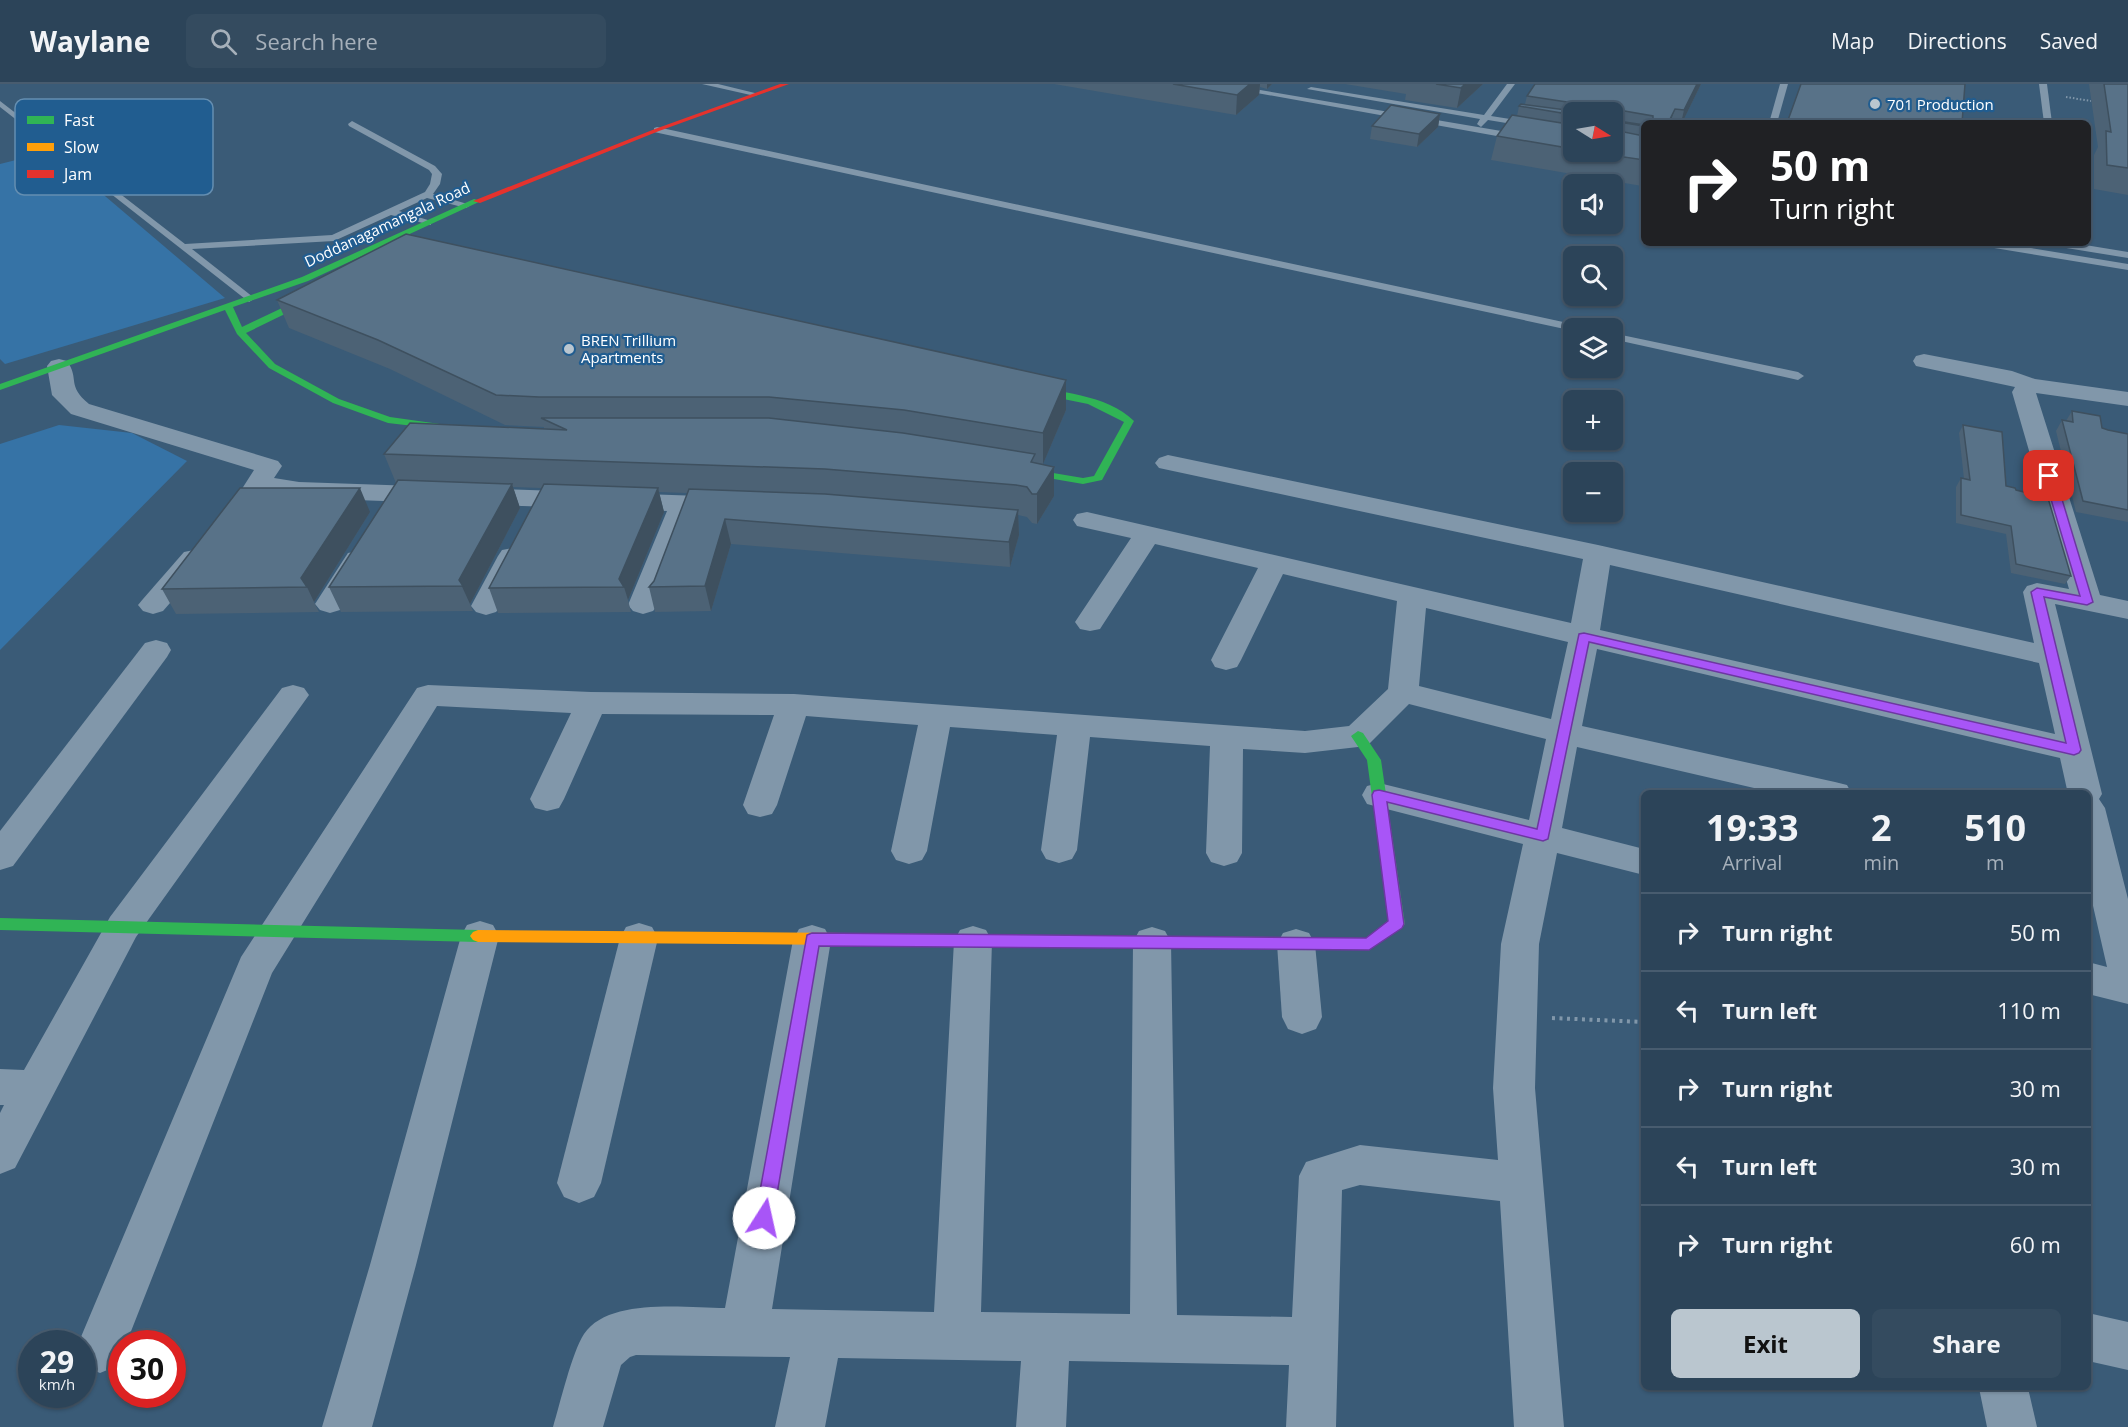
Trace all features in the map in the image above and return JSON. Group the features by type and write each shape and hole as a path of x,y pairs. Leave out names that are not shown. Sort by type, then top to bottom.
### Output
{"street":[{"name":"Doddanagamangala Road","path":"0,387 410,241 428,223 466,205 657,130 786,84"},
{"path":"240,332 332,288"},
{"path":"228,306 240,332 272,366 336,401 388,420 473,432"},
{"path":"1924,361 2012,378 2031,385 2128,399"},
{"path":"59,366 64,395 80,409 269,466 258,487 235,512"},
{"path":"995,467 1083,481 1098,478 1129,421 1124,414 1104,407 1006,384"},
{"path":"2031,385 2024,392 2087,602"},
{"path":"1168,464 1598,553 2053,657"},
{"path":"258,487 275,486 299,490 386,514 541,498 750,505"},
{"path":"486,606 541,498"},
{"path":"643,605 683,503"},
{"path":"330,604 386,514"},
{"path":"1087,520 2074,750"},
{"path":"1090,622 1147,534"},
{"path":"153,605 213,538"},
{"path":"1539,1427 1514,1088 1520,944 1584,637 1598,553"},
{"path":"1226,660 1274,564"},
{"path":"2084,790 2037,592 2128,610"},
{"path":"100,1349 255,968 428,695 591,703 794,705 1305,742 1358,736 1402,692 1412,597"},
{"path":"0,857 156,650"},
{"path":"1402,692 1564,733 1817,790"},
{"path":"0,1154 17,1088 123,927 293,695"},
{"path":"547,799 591,703"},
{"path":"760,805 794,705"},
{"path":"909,852 936,715"},
{"path":"1059,850 1075,725"},
{"path":"0,924 480,936 1369,944 1396,924 1374,760 1358,736"},
{"path":"1224,853 1227,737"},
{"path":"1379,795 1641,861"},
{"path":"2091,834 2093,851 2128,975"},
{"path":"347,1427 393,1265 480,936"},
{"path":"579,1183 639,938"},
{"path":"744,1334 812,940"},
{"path":"956,1336 973,941"},
{"path":"1152,942 1154,1339"},
{"path":"1296,944 1302,1017"},
{"path":"2091,979 2128,988"},
{"path":"1311,1427 1321,1176 1360,1165 1521,1183"},
{"path":"578,1427 601,1351 615,1338 636,1331 1314,1341"},
{"path":"800,1427 818,1335"},
{"path":"1041,1427 1046,1338"},
{"path":"2091,1338 2128,1346"},
{"path":"2004,1390 2012,1427"}],"lane":[{"path":"706,84 755,94"},
{"path":"1211,84 1529,138"},
{"path":"1476,130 1511,84"},
{"path":"1774,120 1784,84"},
{"path":"2043,84 2048,120"},
{"path":"1298,87 1563,130"},
{"path":"1317,102 1329,92"},
{"path":"0,103 15,115"},
{"path":"183,247 334,237 426,195 435,184 437,174 432,168 352,124"},
{"path":"657,130 1563,325"},
{"path":"117,195 249,299"},
{"path":"426,195 466,205"},
{"path":"392,212 428,223"},
{"path":"2000,246 2125,267 2123,255 2072,246"},
{"path":"1623,338 1798,376"}],"path":[{"path":"1517,1016 1641,1022"}],"shaded area":[{"path":"15,160 15,195 104,195 225,298 5,364 0,359 0,164"},
{"path":"59,425 132,433 187,461 0,650 0,444"}],"building":[{"path":"1173,84 1250,84 1237,95"},
{"path":"1436,84 1465,84 1461,88"},
{"path":"1535,84 1697,84 1684,110 1675,109 1670,120 1653,120 1653,116 1623,111 1623,102 1567,102 1527,96"},
{"name":"701 Production","path":"1801,84 1965,84 1962,120 1788,120"},
{"path":"2104,84 2128,84 2128,168 2107,165 2106,131 2111,132"},
{"path":"1521,104 1563,110 1563,113 1519,106"},
{"path":"1391,105 1440,114 1419,134 1372,126"},
{"path":"1512,115 1563,123 1563,147 1497,136"},
{"path":"1623,132 1641,135 1641,160 1623,157"},
{"name":"BREN Trillium Apartments","path":"406,234 1066,380 1043,433 904,410 769,397 496,395 378,340 277,300"},
{"path":"2072,411 2100,416 2102,428 2128,434 2128,510 2083,501 2062,420 2073,422"},
{"path":"541,418 769,418 903,433 1035,454 1031,462 1054,467 1037,494 1032,494 1027,487 1016,485 825,469 384,454 410,423 567,430"},
{"path":"1963,425 2002,432 2006,486 2048,498 2071,576 2016,564 2011,526 1961,515 1961,478 1970,480"},
{"path":"398,480 512,484 459,580 463,586 329,587"},
{"path":"544,484 658,488 619,579 624,587 489,588"},
{"path":"240,488 360,488 301,578 307,587 162,589"},
{"path":"689,489 825,494 1018,510 1009,542 725,519 705,586 649,587 654,581"}],"traffic: fast":[{"path":"0,387 305,279 477,201"},
{"path":"240,332 321,293"},
{"path":"228,306 240,332 272,366 336,401 388,420 461,430"},
{"path":"1011,469 1083,481 1098,478 1129,421 1118,413 1092,402 1022,388"},
{"path":"843,939 1369,944 1397,924 1374,760 1358,736"},
{"path":"0,924 478,936"}],"traffic: slow":[{"path":"478,936 843,939"}],"traffic: jam":[{"path":"477,201 657,130 786,84"}],"place":[{"name":"701 Production","path":"1875,104"},
{"name":"BREN Trillium Apartments","path":"569,349"}],"route":[{"path":"764,1218 812,940 1369,944 1396,924 1379,795 1543,836 1584,637 2074,750 2037,592 2087,602 2049,476"}]}
